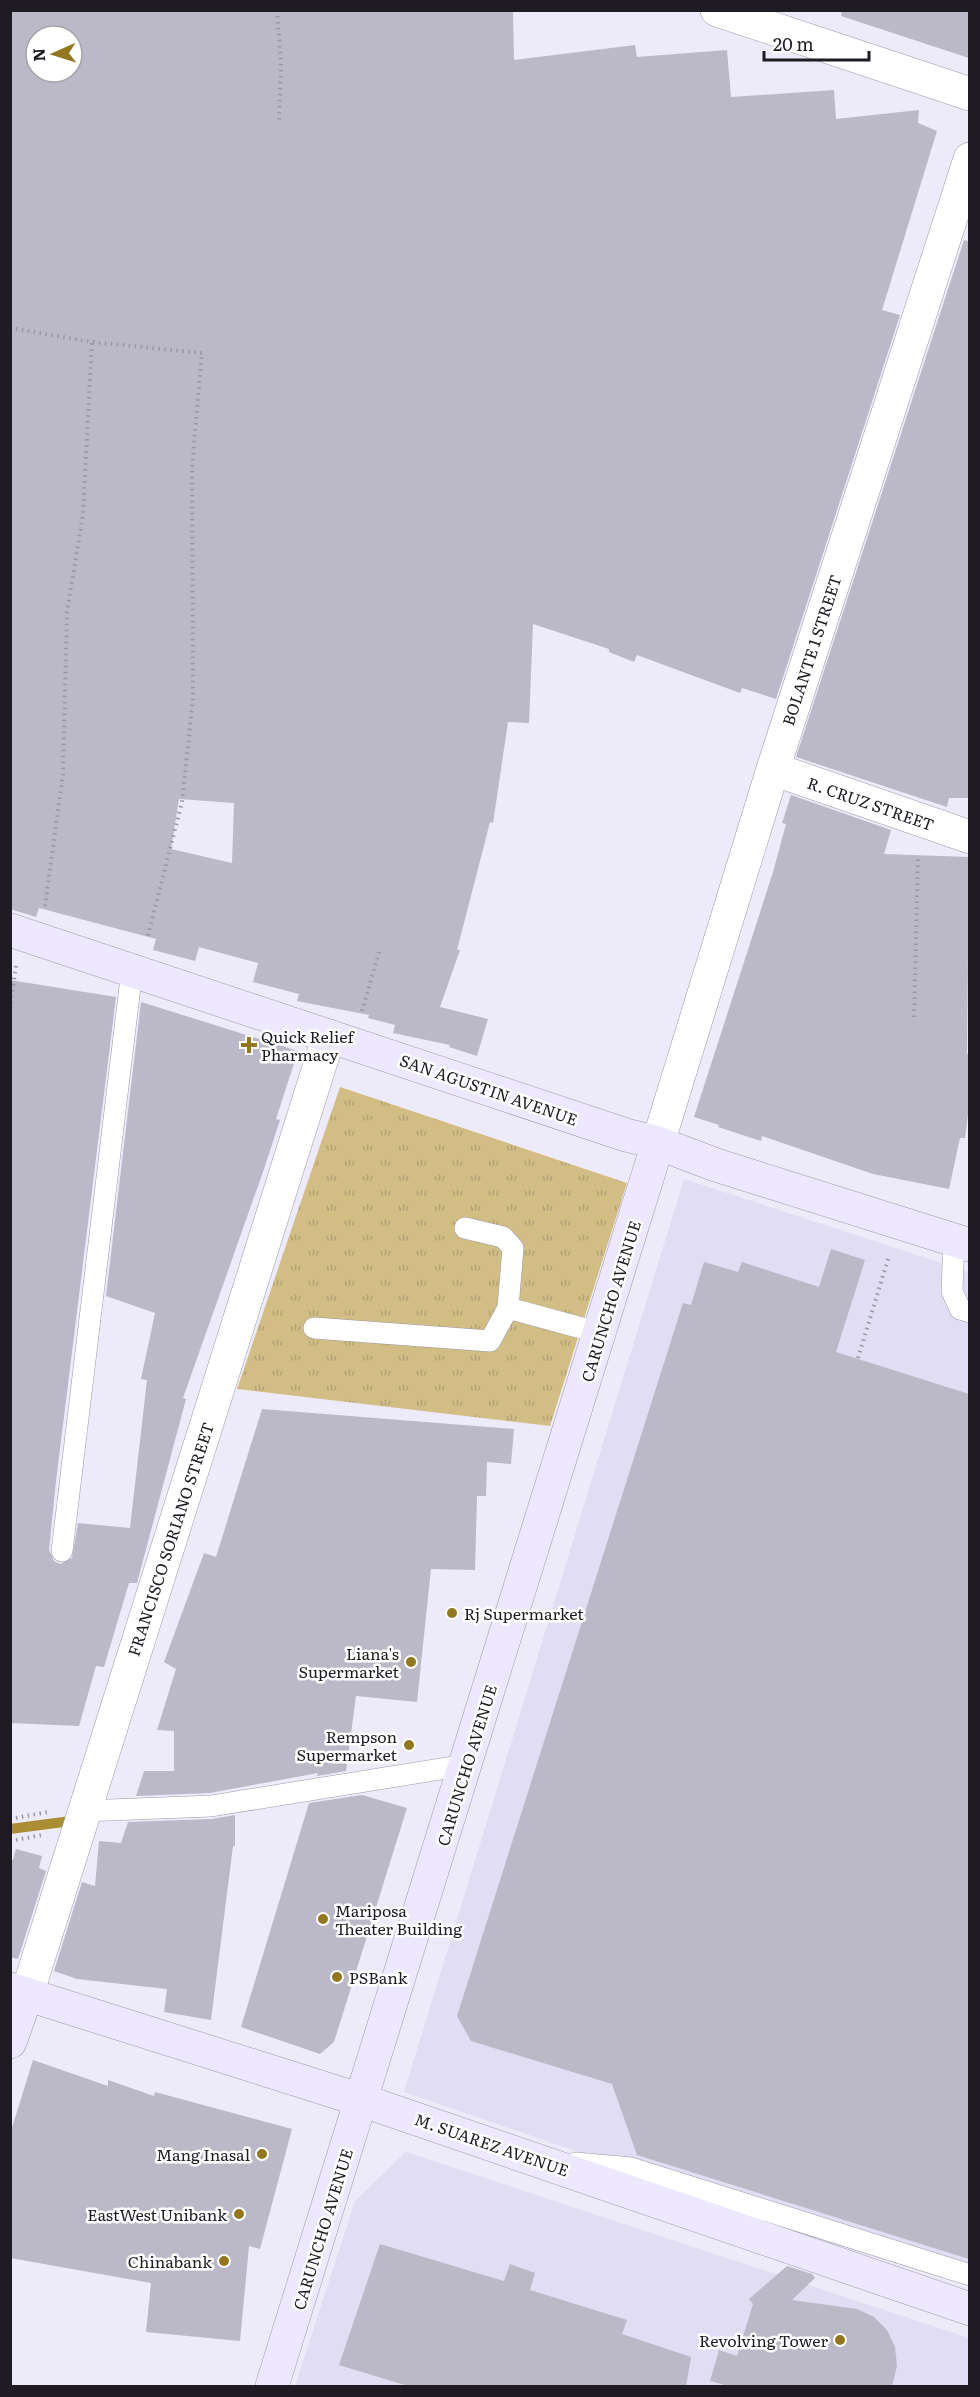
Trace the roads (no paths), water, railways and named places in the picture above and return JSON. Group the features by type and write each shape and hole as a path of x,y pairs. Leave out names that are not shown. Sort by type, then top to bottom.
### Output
{"street":[{"path":"717,10 969,94"},
{"name":"BOLANTE 1 STREET","path":"658,1143 773,769 969,159"},
{"name":"R. CRUZ STREET","path":"773,769 969,837"},
{"name":"SAN AGUSTIN AVENUE","path":"10,930 626,1135 658,1143 716,1165 962,1243"},
{"name":"FRANCISCO SORIANO STREET","path":"10,2042 19,1992 84,1811 341,1040"},
{"name":"CARUNCHO AVENUE","path":"272,2386 658,1143"},
{"name":"M. SUAREZ AVENUE","path":"19,1992 361,2100 969,2309"}],"lane":[{"path":"62,1551 135,971"},
{"path":"314,1328 490,1341 508,1308 513,1248 510,1241 503,1237 465,1228"},
{"path":"962,1243 952,1291 960,1309 969,1312"},
{"path":"508,1308 600,1333"},
{"path":"84,1811 211,1806 465,1765"},
{"path":"537,2159 631,2168 969,2275"}],"waterway":[{"path":"10,1829 71,1821"}],"place":[{"name":"Quick Relief Pharmacy","path":"249,1045"},
{"name":"Rj Supermarket","path":"452,1613"},
{"name":"Liana's Supermarket","path":"411,1662"},
{"name":"Rempson Supermarket","path":"409,1745"},
{"name":"Mariposa Theater Building","path":"323,1919"},
{"name":"PSBank","path":"337,1977"},
{"name":"Mang Inasal","path":"262,2154"},
{"name":"EastWest Unibank","path":"239,2214"},
{"name":"Chinabank","path":"224,2261"},
{"name":"Revolving Tower","path":"840,2340"}]}
